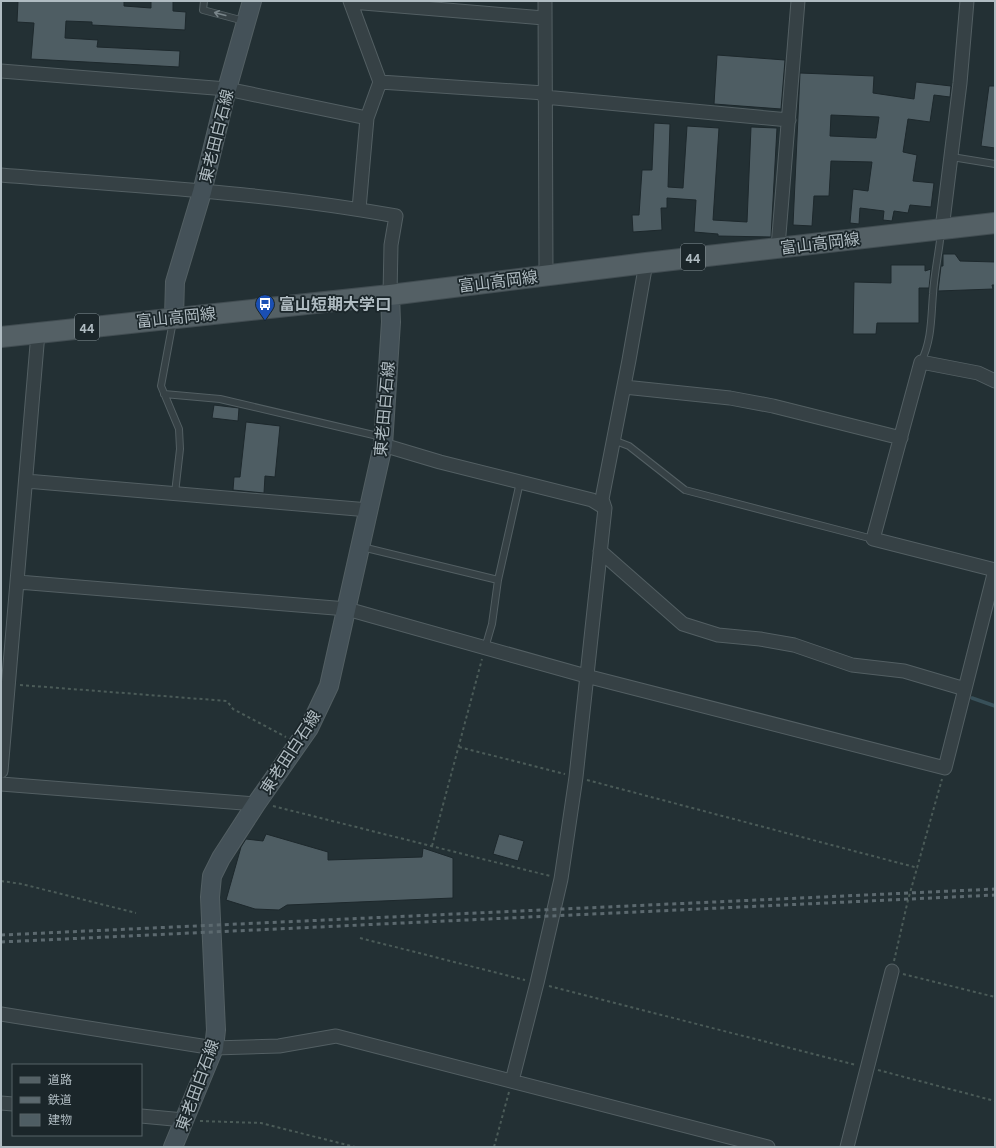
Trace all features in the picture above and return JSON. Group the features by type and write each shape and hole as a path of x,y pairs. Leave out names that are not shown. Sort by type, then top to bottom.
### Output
{"main road":[{"name":"東老田白石線","path":"174,317 175,282 202,192 227,89 252,1"},
{"name":"富山高岡線","path":"1,337 174,317 390,295 646,262 995,223"},
{"name":"東老田白石線","path":"173,1147 214,1048 216,1030 210,897 212,876 221,858 256,804 309,728 329,686 384,441 391,322 390,295"}],"street":[{"path":"545,1 544,95 546,275"},
{"path":"778,248 798,1"},
{"path":"942,229 952,157 967,1"},
{"path":"359,209 367,118 380,82 351,2 544,18"},
{"path":"1,71 227,89 367,118"},
{"path":"380,82 544,95 788,120"},
{"path":"1,175 202,192 359,209 396,216 391,245 390,295"},
{"path":"512,1081 561,879 576,777 605,508 602,499 646,262"},
{"path":"1,771 38,333"},
{"path":"18,582 347,609 586,676 945,768 995,570 873,539 921,362 978,373 995,381"},
{"path":"624,387 730,398 773,406 901,438"},
{"path":"384,441 440,462 592,500 605,508"},
{"path":"26,480 369,510"},
{"path":"600,551 683,624 718,635 760,639 794,645 852,665 904,671 965,689"},
{"path":"1,784 256,804"},
{"path":"847,1147 892,971"},
{"path":"1,1014 214,1048 279,1046 336,1036 768,1147"},
{"path":"1,1103 12,1104"},
{"path":"142,1116 184,1120"}],"lane":[{"path":"204,1 203,10 246,21"},
{"path":"952,157 995,164"},
{"path":"921,362 927,351 942,229"},
{"path":"174,317 161,386 179,429 180,449 175,493"},
{"path":"164,394 220,399 384,441"},
{"path":"614,440 629,446 685,490 873,539"},
{"path":"485,648 492,624 498,580 520,482"},
{"path":"361,547 498,580"}],"path":[{"path":"432,846 485,648"},
{"path":"9,684 227,701 233,709 298,743"},
{"path":"459,746 918,868"},
{"path":"945,768 908,900 892,971 995,998"},
{"path":"256,804 280,807 561,879"},
{"path":"1,881 22,884 136,913"},
{"path":"360,938 995,1101"},
{"path":"494,1147 512,1081"},
{"path":"184,1120 261,1123 355,1147"}],"building":[{"path":"18,1 124,1 124,6 151,8 151,1 173,1 173,11 186,12 185,30 92,25 92,22 66,21 65,38 98,40 97,47 180,51 179,67 31,59 34,23 17,22"},
{"path":"717,55 785,60 781,109 714,104"},
{"path":"800,73 874,76 873,93 914,99 916,82 951,86 950,97 934,95 930,122 908,119 903,152 917,155 913,181 934,183 931,207 910,205 908,213 894,211 892,221 883,220 884,211 860,208 859,224 850,223 853,189 868,191 872,162 831,161 829,196 814,196 812,226 793,225","holes":["831,115 879,117 876,138 830,136"]},
{"path":"989,86 995,86 995,148 981,146"},
{"path":"654,123 670,124 668,187 683,188 687,126 719,128 713,220 747,222 751,127 777,128 771,237 718,236 718,234 694,232 696,200 667,198 667,208 661,208 662,230 633,232 632,215 639,215 642,170 652,170"},
{"path":"943,254 955,254 960,261 995,262 995,285 992,285 993,289 938,291 941,266 943,266"},
{"path":"891,265 925,265 925,271 931,269 929,288 919,288 919,323 877,323 876,334 853,334 854,282 891,283"},
{"path":"214,405 239,408 238,421 212,418"},
{"path":"246,422 280,426 275,477 265,476 264,493 233,490 234,477 240,477"},
{"path":"266,834 328,852 328,860 422,857 423,848 453,858 453,898 287,905 279,910 255,909 226,900 241,847 246,839 263,841"},
{"path":"499,834 524,841 518,861 493,854"}],"waterway":[{"path":"972,698 995,706"}],"railway":[{"path":"1,935 995,889"},
{"path":"1,942 995,895"}],"place":[{"name":"富山短期大学口","path":"265,321"}]}
